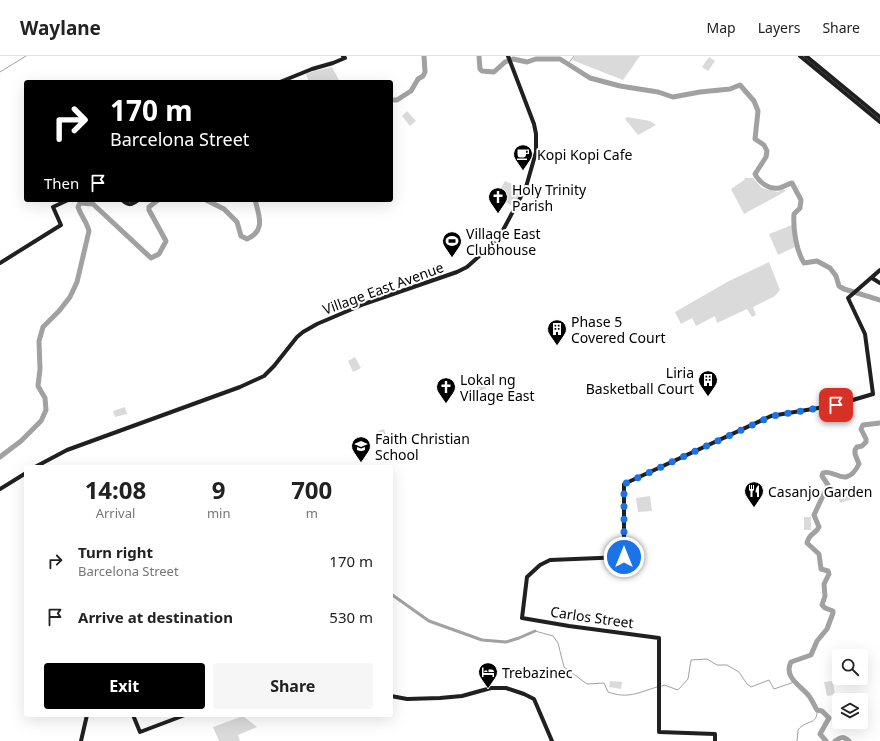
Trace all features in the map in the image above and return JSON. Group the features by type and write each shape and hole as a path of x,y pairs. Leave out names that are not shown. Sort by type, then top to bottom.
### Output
{"street":[{"name":"Village East Avenue","path":"39,465 67,450 240,387 264,376 297,337 307,329 364,304 457,272 467,267 490,246 502,232 526,187 536,152 536,134 534,124 508,56"},
{"path":"800,56 880,118"},
{"path":"806,56 880,122"},
{"path":"285,80 312,69 334,63 344,57"},
{"path":"0,263 61,225 52,207 63,202"},
{"path":"125,202 131,205 135,202"},
{"path":"880,270 872,278 880,283"},
{"name":"Carlos Street","path":"715,741 715,734 659,732 659,638 522,618 527,577 540,565 550,560 624,557 624,484 772,416 836,405 873,394 865,334 850,297 872,278"},
{"path":"0,488 24,474"},
{"path":"393,696 407,699 440,698 462,696 491,688 506,688 534,699 552,741"},
{"path":"81,741 87,717"},
{"path":"134,717 140,732 180,717"}],"shaded area":[{"path":"575,56 640,56 623,80 572,60"},
{"path":"709,57 715,61 708,71 702,67"},
{"path":"332,67 339,80 308,80 306,74"},
{"path":"407,111 416,121 410,126 402,116"},
{"path":"627,117 650,121 656,125 638,135 625,119"},
{"path":"745,178 753,178 762,188 778,192 783,189 786,191 744,214 731,189"},
{"path":"505,181 523,188 513,206 496,197"},
{"path":"792,225 795,247 778,255 769,234"},
{"path":"769,262 780,290 775,296 753,307 756,315 752,317 747,309 717,323 715,316 696,326 692,318 681,324 675,312 729,281"},
{"path":"355,357 361,368 353,372 348,361"},
{"path":"483,376 486,389 478,391 475,378"},
{"path":"125,407 127,414 115,417 113,411"},
{"path":"384,429 388,442 382,444 378,431"},
{"path":"851,491 853,499 840,503 838,494"},
{"path":"650,496 652,511 638,512 636,498"},
{"path":"804,517 811,517 811,530 804,530"},
{"path":"610,681 622,682 621,689 609,687"},
{"path":"832,681 835,693 832,693 832,695 827,696 824,682"},
{"path":"240,717 244,717 257,727 238,735 240,741 219,741 213,727"}],"waterway":[{"path":"0,72 26,56"},
{"path":"393,100 397,100 411,91 418,79 423,76 425,72 424,56"},
{"path":"479,56 480,69 482,71 494,72 505,62 513,59 527,62 536,59 560,59 590,78 620,86 658,92 673,97 730,89 740,85 754,101 758,111 755,139 764,145 767,151 766,157 755,174 759,180 768,187 772,188 779,188 792,183 801,200 800,208 794,214 794,226 797,246 804,263 817,261 830,268 836,276 839,286 844,289 880,300"},
{"path":"568,64 574,56"},
{"path":"0,457 21,441 41,421 46,410 45,398 38,386 40,369 39,341 43,327 70,297 77,282 89,231 78,207 80,203 93,204 151,258 159,254 166,241 149,210 149,207 155,202"},
{"path":"210,202 224,209 237,222 241,236 247,239 253,236 259,227 260,222 255,202"},
{"path":"826,741 820,734 829,718 822,711 817,710 809,696 794,681 789,672 791,662 811,655 817,641 827,629 833,613 833,611 822,605 825,596 824,584 829,574 828,571 821,569 819,554 807,543 809,537 819,527 814,515 828,485 822,476 823,473 827,472 845,477 854,472 859,464 855,450 857,447 862,446 866,442 861,429 863,425 880,423"},
{"path":"393,595 429,621 482,640 506,642 535,631"},
{"path":"535,631 553,636 558,643 564,667 587,684 604,683 608,692 621,695 638,693 657,687"},
{"path":"662,686 664,685 678,690 688,679 691,660 707,659 717,665 727,665 739,672 747,684 751,687 769,680 774,689 794,682"},
{"path":"797,741 798,730 804,724 816,718 817,710"},
{"path":"835,741 842,738 849,741"}],"place":[{"name":"Kopi Kopi Cafe","path":"523,171"},
{"name":"Holy Trinity Parish","path":"498,214"},
{"name":"Village East Clubhouse","path":"452,258"},
{"name":"Phase 5 Covered Court","path":"557,346"},
{"name":"Liria Basketball Court","path":"708,397"},
{"name":"Lokal ng Village East","path":"446,404"},
{"name":"Faith Christian School","path":"361,463"},
{"name":"Casanjo Garden","path":"754,508"},
{"name":"Trebazinec","path":"488,689"}],"route":[{"path":"624,557 624,484 761,420 772,416 836,405"}]}
